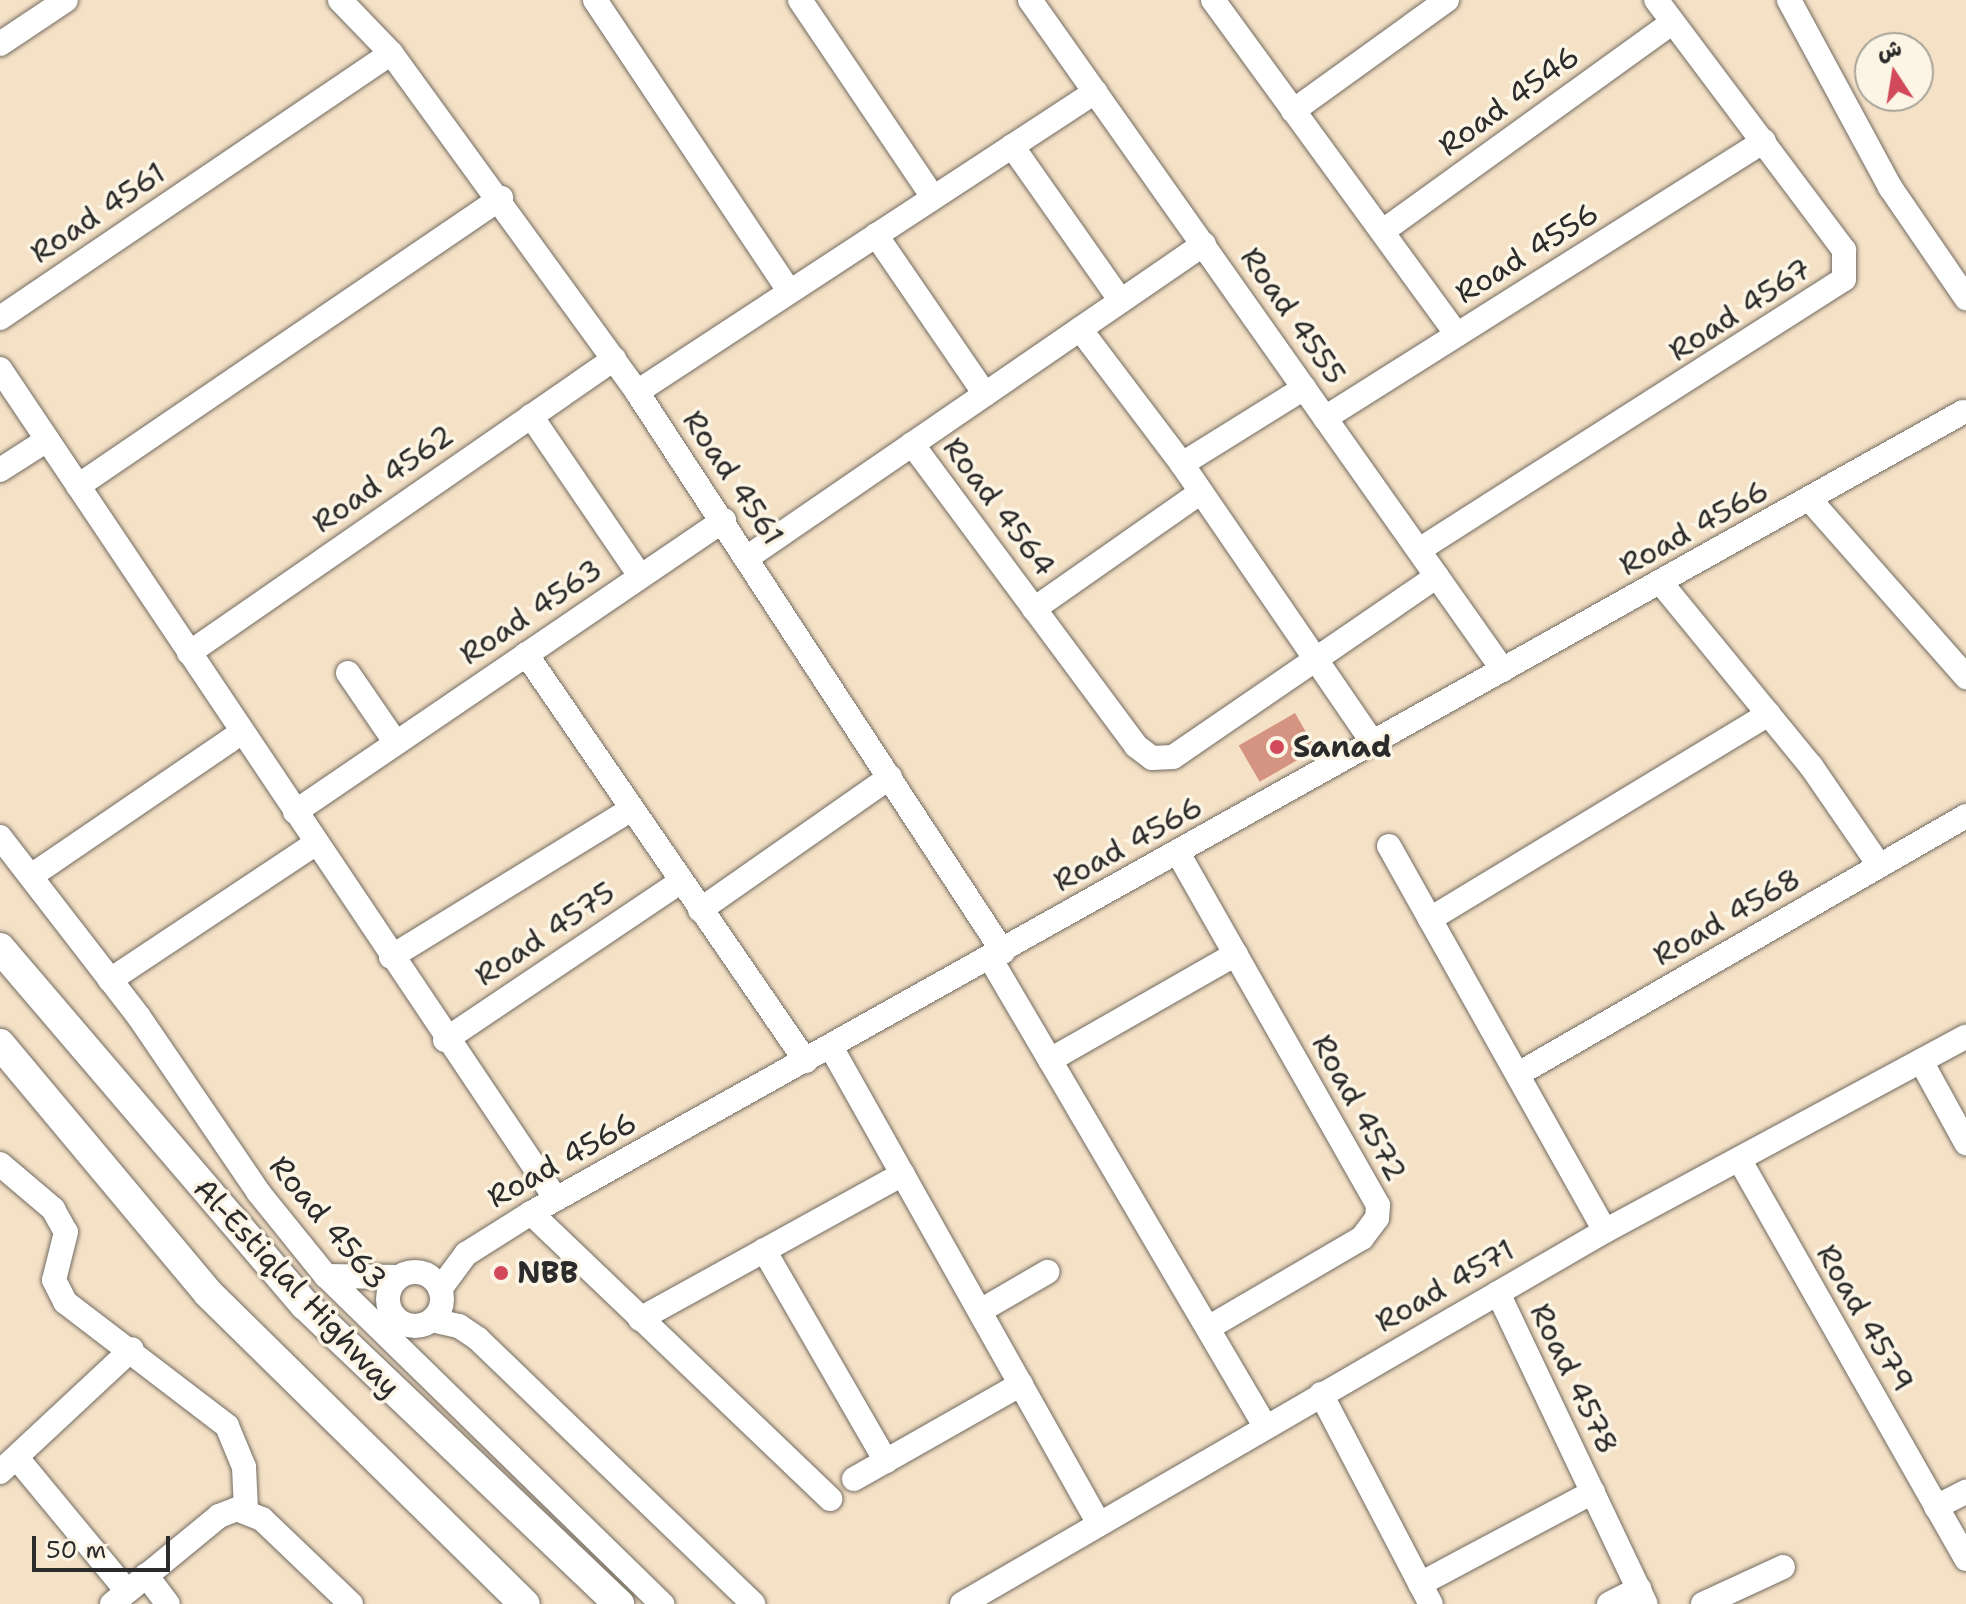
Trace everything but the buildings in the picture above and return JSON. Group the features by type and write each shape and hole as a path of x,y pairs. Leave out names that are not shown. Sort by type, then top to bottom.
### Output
{"main road":[{"name":"Al-Estiqlal Highway","path":"0,948 305,1305 619,1604"},
{"path":"0,1044 208,1293 351,1438 525,1604"}],"street":[{"path":"0,44 66,0"},
{"name":"Road 4561","path":"340,0 391,53 501,198 637,392 724,520 890,777 996,955"},
{"path":"595,0 789,291"},
{"path":"800,0 933,197"},
{"name":"Road 4555","path":"1030,0 1503,670"},
{"path":"1213,0 1457,335"},
{"path":"1293,111 1447,0"},
{"name":"Road 4567","path":"1419,550 1844,279 1844,250 1656,0"},
{"path":"1789,0 1890,187 1963,295 1966,319"},
{"name":"Road 4546","path":"1383,231 1673,22"},
{"name":"Road 4561","path":"0,318 391,53"},
{"path":"637,392 1095,92"},
{"name":"Road 4556","path":"1325,418 1764,141"},
{"path":"1012,146 1121,301"},
{"path":"78,486 501,198"},
{"path":"876,235 985,394"},
{"name":"Road 4564","path":"748,557 1204,244"},
{"path":"1080,329 1182,464 1198,494 1373,743"},
{"name":"Road 4562","path":"189,653 614,359"},
{"path":"0,369 445,1040 556,1199"},
{"path":"1182,464 1304,388"},
{"name":"Road 4566","path":"408,1275 477,1245 1503,670 1811,501 1965,410"},
{"path":"531,416 640,576"},
{"path":"0,470 47,440"},
{"name":"Road 4564","path":"912,444 1140,751 1159,759 1173,757 1437,576"},
{"name":"Road 4564","path":"1034,609 1198,494"},
{"name":"Road 4566","path":"1811,501 1966,677"},
{"name":"Road 4563","path":"295,812 724,520"},
{"path":"1661,583 1769,714 1879,865"},
{"path":"526,654 806,1061"},
{"path":"348,673 396,743"},
{"path":"1430,919 1769,714"},
{"path":"31,876 242,732"},
{"path":"700,910 890,777"},
{"path":"391,957 632,809"},
{"name":"Road 4568","path":"1520,1073 1966,816"},
{"name":"Road 4563","path":"0,837 110,980 252,1184 326,1276 662,1604"},
{"path":"110,980 316,843"},
{"path":"1389,846 1520,1073 1605,1231"},
{"name":"Road 4572","path":"1178,853 1373,1194 1377,1218 1362,1238 1208,1328"},
{"name":"Road 4575","path":"445,1040 680,882"},
{"path":"1050,1060 1236,954"},
{"path":"996,955 1050,1060 1265,1426"},
{"name":"Road 4571","path":"962,1604 1098,1522 1605,1231 1966,1037"},
{"path":"831,1047 1098,1522"},
{"path":"1921,1061 1966,1143"},
{"name":"Road 4579","path":"1739,1159 1966,1559"},
{"path":"0,1164 53,1209 66,1232 54,1280 65,1302 132,1349 227,1426 244,1467 246,1510"},
{"path":"640,1319 903,1174"},
{"path":"531,1213 830,1499"},
{"name":"Road 4566","path":"435,1308 456,1264 477,1245"},
{"path":"764,1250 886,1461"},
{"path":"980,1311 1047,1272"},
{"path":"326,1276 408,1275"},
{"path":"408,1275 389,1290 391,1313 402,1323 435,1308"},
{"path":"408,1275 435,1308 473,1322 509,1370 753,1604"},
{"name":"Road 4578","path":"1498,1293 1642,1596 1609,1604"},
{"path":"435,1308 421,1349 435,1385"},
{"path":"132,1349 8,1465 119,1598 219,1516 246,1510 262,1519 351,1604"},
{"path":"854,1479 1021,1384"},
{"path":"1321,1394 1425,1594"},
{"name":"Road 4578","path":"1425,1594 1593,1492"},
{"path":"1936,1507 1966,1492"},
{"path":"1703,1604 1783,1567"},
{"path":"720,1573 740,1604"},
{"path":"146,1575 168,1604"}],"place":[{"name":"Sanad","path":"1277,747"},
{"name":"NBB","path":"501,1273"}]}
